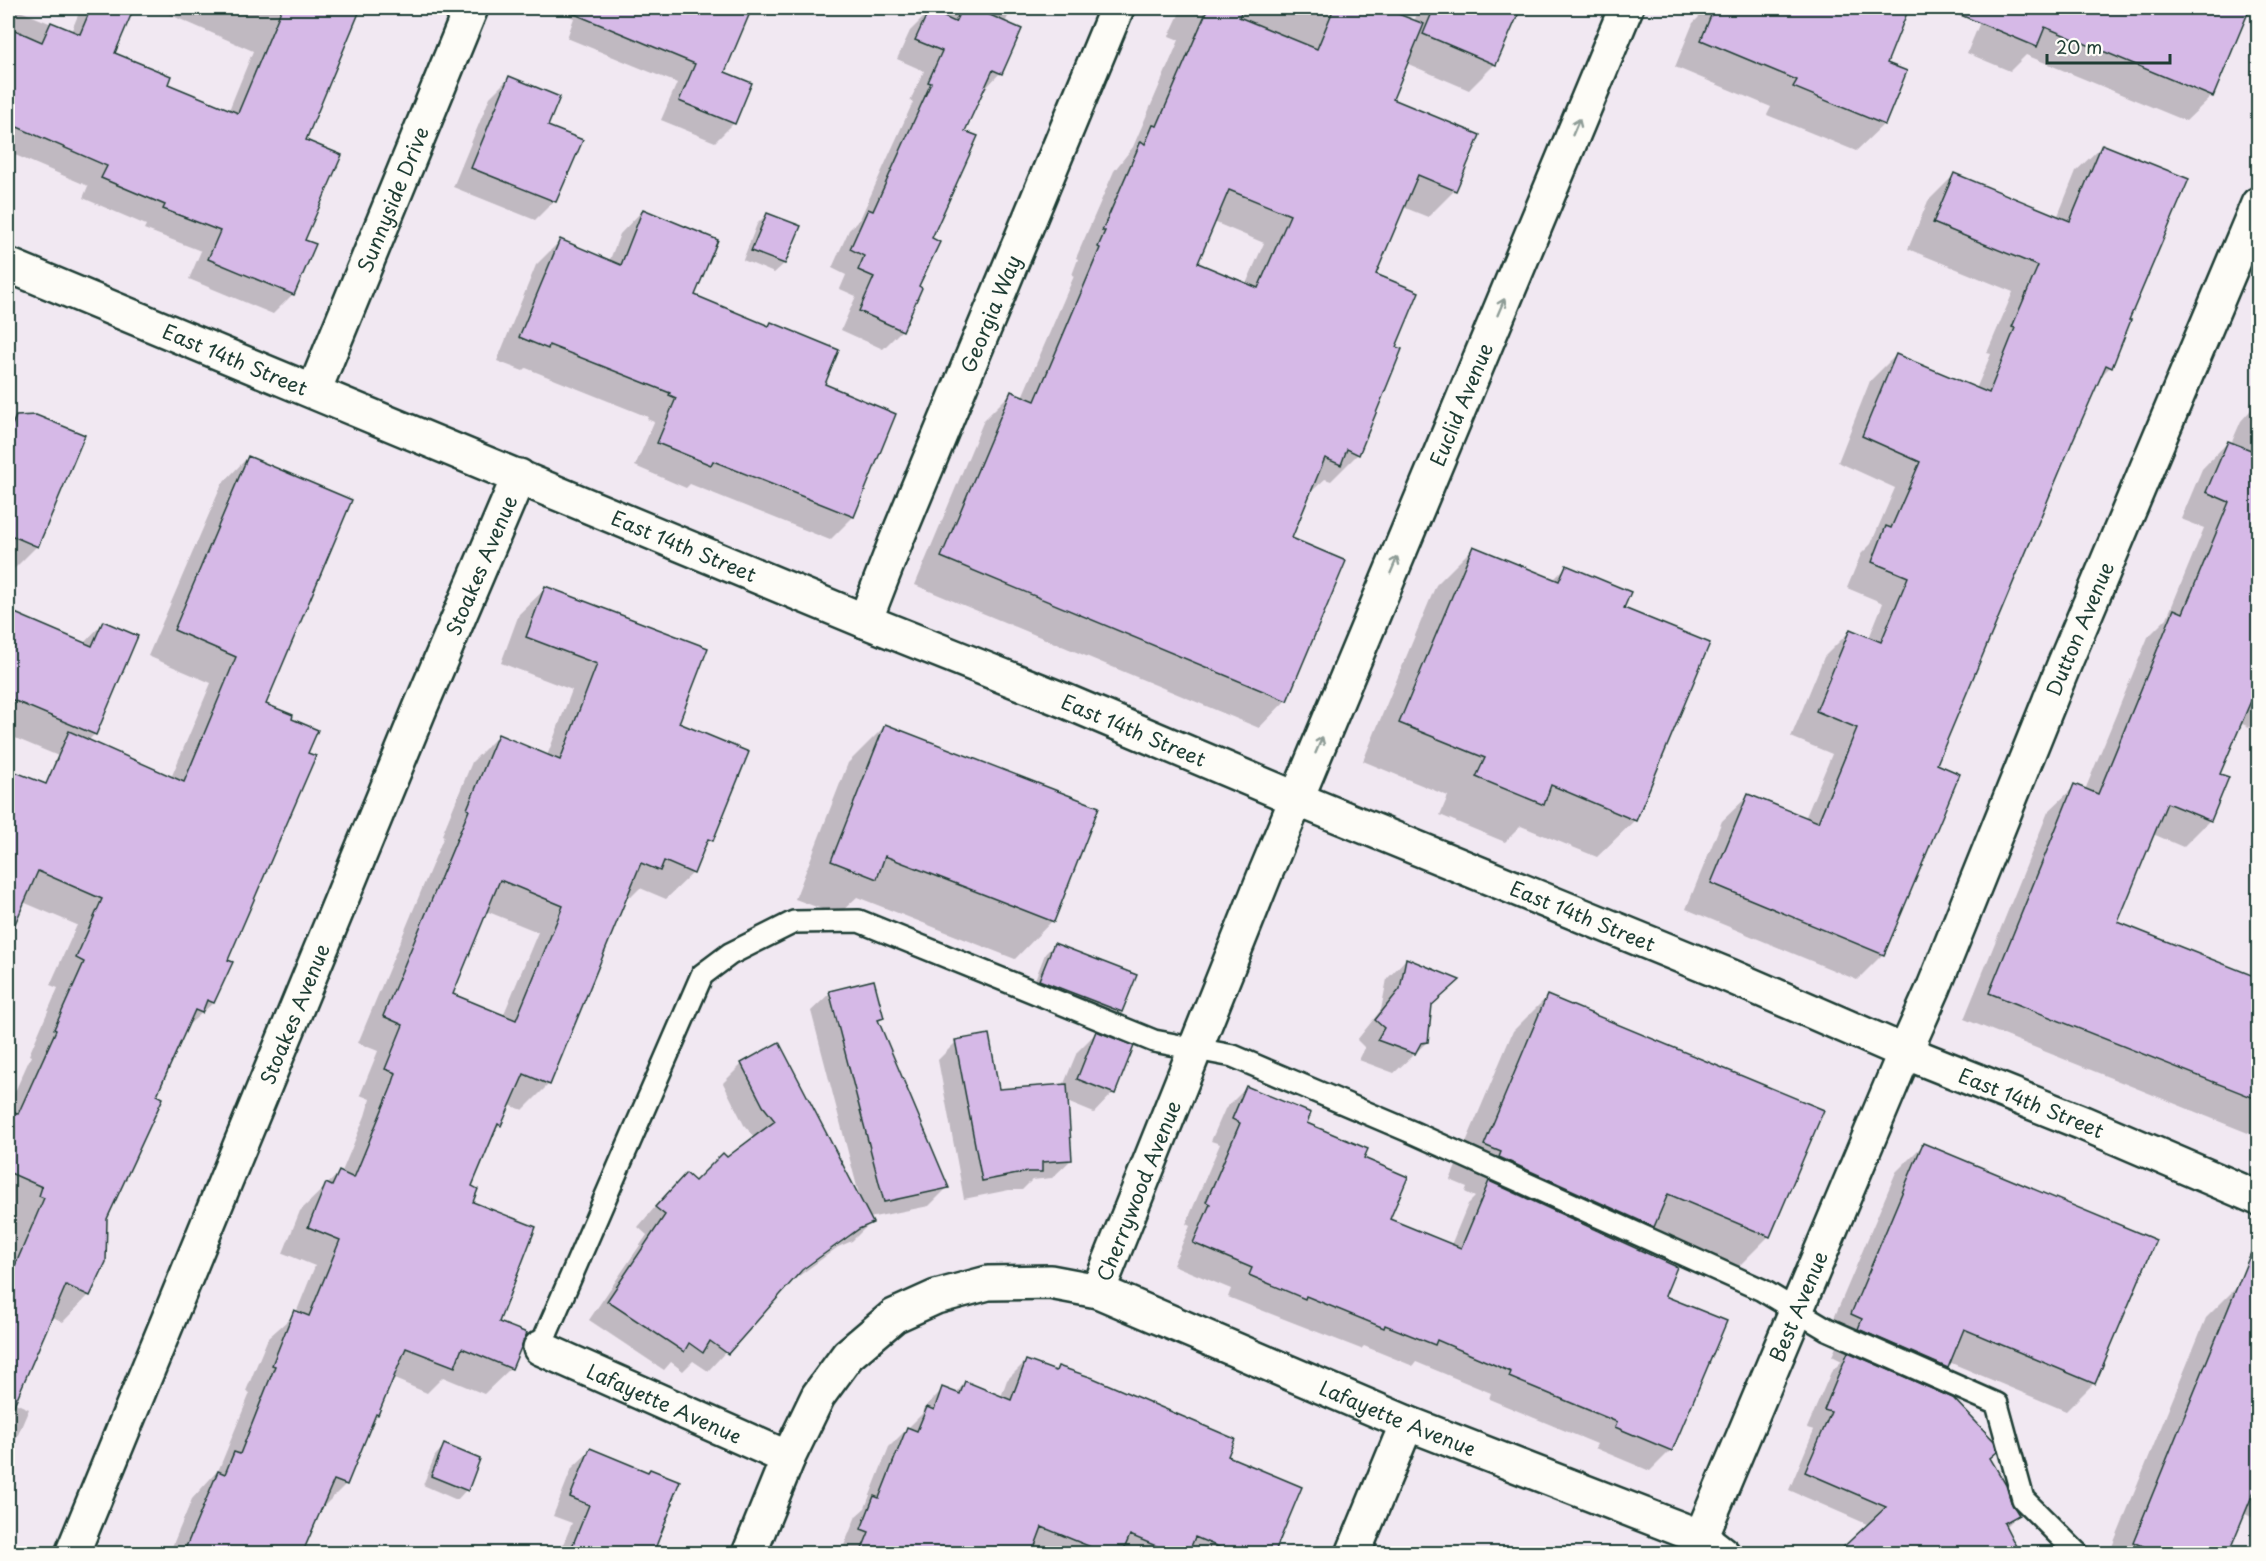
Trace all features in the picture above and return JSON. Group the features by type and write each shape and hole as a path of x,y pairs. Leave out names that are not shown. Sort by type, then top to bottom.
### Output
{"street":[{"name":"Sunnyside Drive","path":"314,391 471,8"},
{"name":"Georgia Way","path":"865,621 1117,8"},
{"name":"Euclid Avenue","path":"1297,799 1626,8"},
{"name":"Dutton Avenue","path":"1905,1052 1934,987 2064,665 2259,204"},
{"name":"East 14th Street","path":"8,266 865,621 1063,700 1297,799 1720,971 1905,1052 2083,1123 2259,1198"},
{"name":"Stoakes Avenue","path":"72,1554 421,706 519,476"},
{"name":"Cherrywood Avenue","path":"749,1554 788,1458 818,1396 848,1355 894,1316 936,1297 988,1283 1050,1282 1098,1291 1194,1047 1297,799"},
{"name":"Best Avenue","path":"1712,1545 1796,1311 1905,1052"},
{"name":"Lafayette Avenue","path":"1098,1291 1407,1423 1712,1545"},
{"name":"Lafayette Avenue","path":"540,1348 788,1458"},
{"path":"1353,1554 1407,1423"}],"lane":[{"path":"540,1348 702,975 730,954 794,922 859,921 1154,1041 1233,1056 1414,1133 1762,1290 1827,1329 1997,1404 2023,1499 2078,1554"}],"building":[{"path":"91,8 134,8 115,53 171,76 168,84 238,113 282,8 361,8 306,140 342,155 305,240 316,244 294,295 208,259 220,231 163,209 165,205 101,178 107,166 8,123 8,27 42,42 51,22 80,34"},
{"path":"560,8 752,8 725,72 752,83 735,124 679,101 695,64"},
{"path":"962,8 974,8 1022,29 1002,74 993,70 965,131 978,136 932,238 940,242 919,286 922,288 903,331 859,311 874,277 858,270 864,256 850,249 868,209 873,211 931,83 928,82 942,51 915,40 929,10 955,22"},
{"path":"1208,8 1243,8 1239,17 1317,49 1334,8 1383,8 1424,24 1393,99 1480,135 1456,191 1418,175 1376,274 1419,292 1396,347 1402,349 1359,455 1347,449 1341,465 1325,458 1292,538 1346,561 1287,701 941,557 1011,391 1035,401 1100,248 1098,247 1105,231 1102,231 1141,141 1145,144 1153,125 1157,126","holes":["1229,190 1290,215 1258,288 1198,263"]},
{"path":"1434,8 1521,8 1496,65 1423,34"},
{"path":"1714,8 1909,8 1887,63 1907,71 1885,125 1793,87 1797,80 1701,40"},
{"path":"1944,8 2250,8 2213,97 2045,27 2037,47"},
{"path":"509,76 560,97 548,126 583,140 556,202 471,168"},
{"path":"2102,144 2189,179 2129,320 2131,320 2112,368 2106,365 1937,764 1960,774 1884,955 1711,883 1748,794 1818,822 1857,728 1816,711 1850,629 1881,642 1908,577 1872,562 1886,526 1891,528 1920,462 1862,436 1896,354 1989,393 2015,328 2012,327 2038,266 1933,223 1954,173 2070,221"},
{"path":"643,209 718,240 695,295 769,326 771,322 839,350 825,384 896,414 854,517 713,461 711,465 657,443 676,398 669,395 670,393 549,345 548,349 519,337 560,239 621,265"},
{"path":"767,213 801,226 785,264 751,251"},
{"path":"36,415 85,435 38,547 8,534 8,435 16,416"},
{"path":"2258,433 2259,682 2220,774 2229,777 2211,821 2167,803 2118,922 2259,978 2259,1100 1989,993 2074,784 2098,794 2174,609 2183,613 2229,502 2206,492 2228,441 2251,450"},
{"path":"248,456 352,500 266,704 293,715 292,719 318,730 308,753 316,756 228,960 233,962 214,1003 207,1000 202,1013 195,1010 157,1095 163,1098 107,1219 106,1262 90,1296 66,1285 8,1419 8,1282 44,1198 39,1196 42,1187 8,1172 8,1109 18,1114 56,1030 54,1029 84,962 76,958 102,899 38,871 8,940 8,769 46,784 69,731 184,782 236,657 174,630"},
{"path":"1473,546 1559,581 1566,565 1631,592 1624,608 1710,643 1636,821 1551,785 1544,805 1476,777 1485,758 1399,723"},
{"path":"545,586 708,648 679,723 749,752 713,841 708,839 694,874 664,861 660,871 641,863 550,1085 524,1074 501,1126 498,1124 472,1186 478,1189 473,1202 536,1227 499,1322 527,1333 512,1369 462,1348 455,1367 406,1348 347,1485 334,1480 302,1554 183,1554 218,1471 225,1474 234,1452 240,1454 275,1366 272,1365 294,1310 309,1316 340,1240 308,1227 326,1183 332,1186 339,1171 354,1178 391,1088 396,1073 385,1069 403,1025 383,1016 469,810 467,809 498,734 560,760 597,664 526,637","holes":["500,880 563,906 516,1020 453,994"]},
{"path":"8,610 92,646 103,621 138,636 96,735 8,698"},
{"path":"885,724 1099,807 1054,922 885,856 877,879 831,861"},
{"path":"1054,943 1137,975 1122,1012 1039,980"},
{"path":"1406,958 1460,980 1432,1005 1428,1042 1421,1043 1415,1054 1377,1040 1384,1028 1375,1020 1400,989"},
{"path":"874,980 884,1018 878,1020 949,1188 884,1202 829,991"},
{"path":"1547,995 1824,1110 1770,1237 1668,1194 1654,1227 1499,1157 1501,1152 1484,1145"},
{"path":"1096,1031 1134,1046 1115,1094 1077,1079"},
{"path":"989,1034 999,1089 1067,1084 1072,1160 1042,1162 1042,1172 1028,1172 982,1181 955,1040"},
{"path":"779,1042 873,1223 859,1229 802,1270 728,1354 710,1341 703,1353 689,1343 684,1352 607,1301 665,1215 655,1207 686,1173 695,1181 723,1153 727,1157 775,1121 763,1106 741,1063"},
{"path":"1246,1086 1311,1113 1307,1123 1368,1149 1364,1158 1408,1177 1390,1219 1461,1248 1489,1181 1677,1267 1665,1296 1727,1321 1672,1451 1615,1427 1617,1422 1509,1377 1511,1372 1437,1340 1435,1345 1385,1325 1384,1328 1306,1296 1305,1299 1249,1275 1252,1268 1193,1243 1210,1204 1206,1202 1240,1123 1232,1119"},
{"path":"1923,1143 2156,1240 2095,1384 1964,1329 1948,1368 1858,1329 1862,1319 1851,1314"},
{"path":"2257,1238 2259,1479 2228,1554 2160,1554 2133,1542"},
{"path":"1848,1352 1953,1398 1994,1441 1997,1452 1990,1458 2006,1485 2011,1502 2019,1515 2004,1523 2020,1554 1836,1554 1886,1507 1805,1472 1831,1412 1824,1410"},
{"path":"1026,1360 1056,1371 1058,1366 1093,1378 1235,1439 1228,1456 1302,1487 1274,1554 1235,1554 1195,1537 1188,1554 1175,1554 1130,1535 1122,1554 1108,1554 1042,1527 1032,1554 860,1554 869,1532 861,1529 874,1496 879,1498 907,1427 917,1431 927,1407 934,1410 942,1387 960,1394 965,1381 1011,1400"},
{"path":"444,1444 480,1459 468,1491 431,1476"},
{"path":"590,1448 648,1472 650,1469 680,1481 653,1554 569,1554 589,1505 570,1497"}]}
